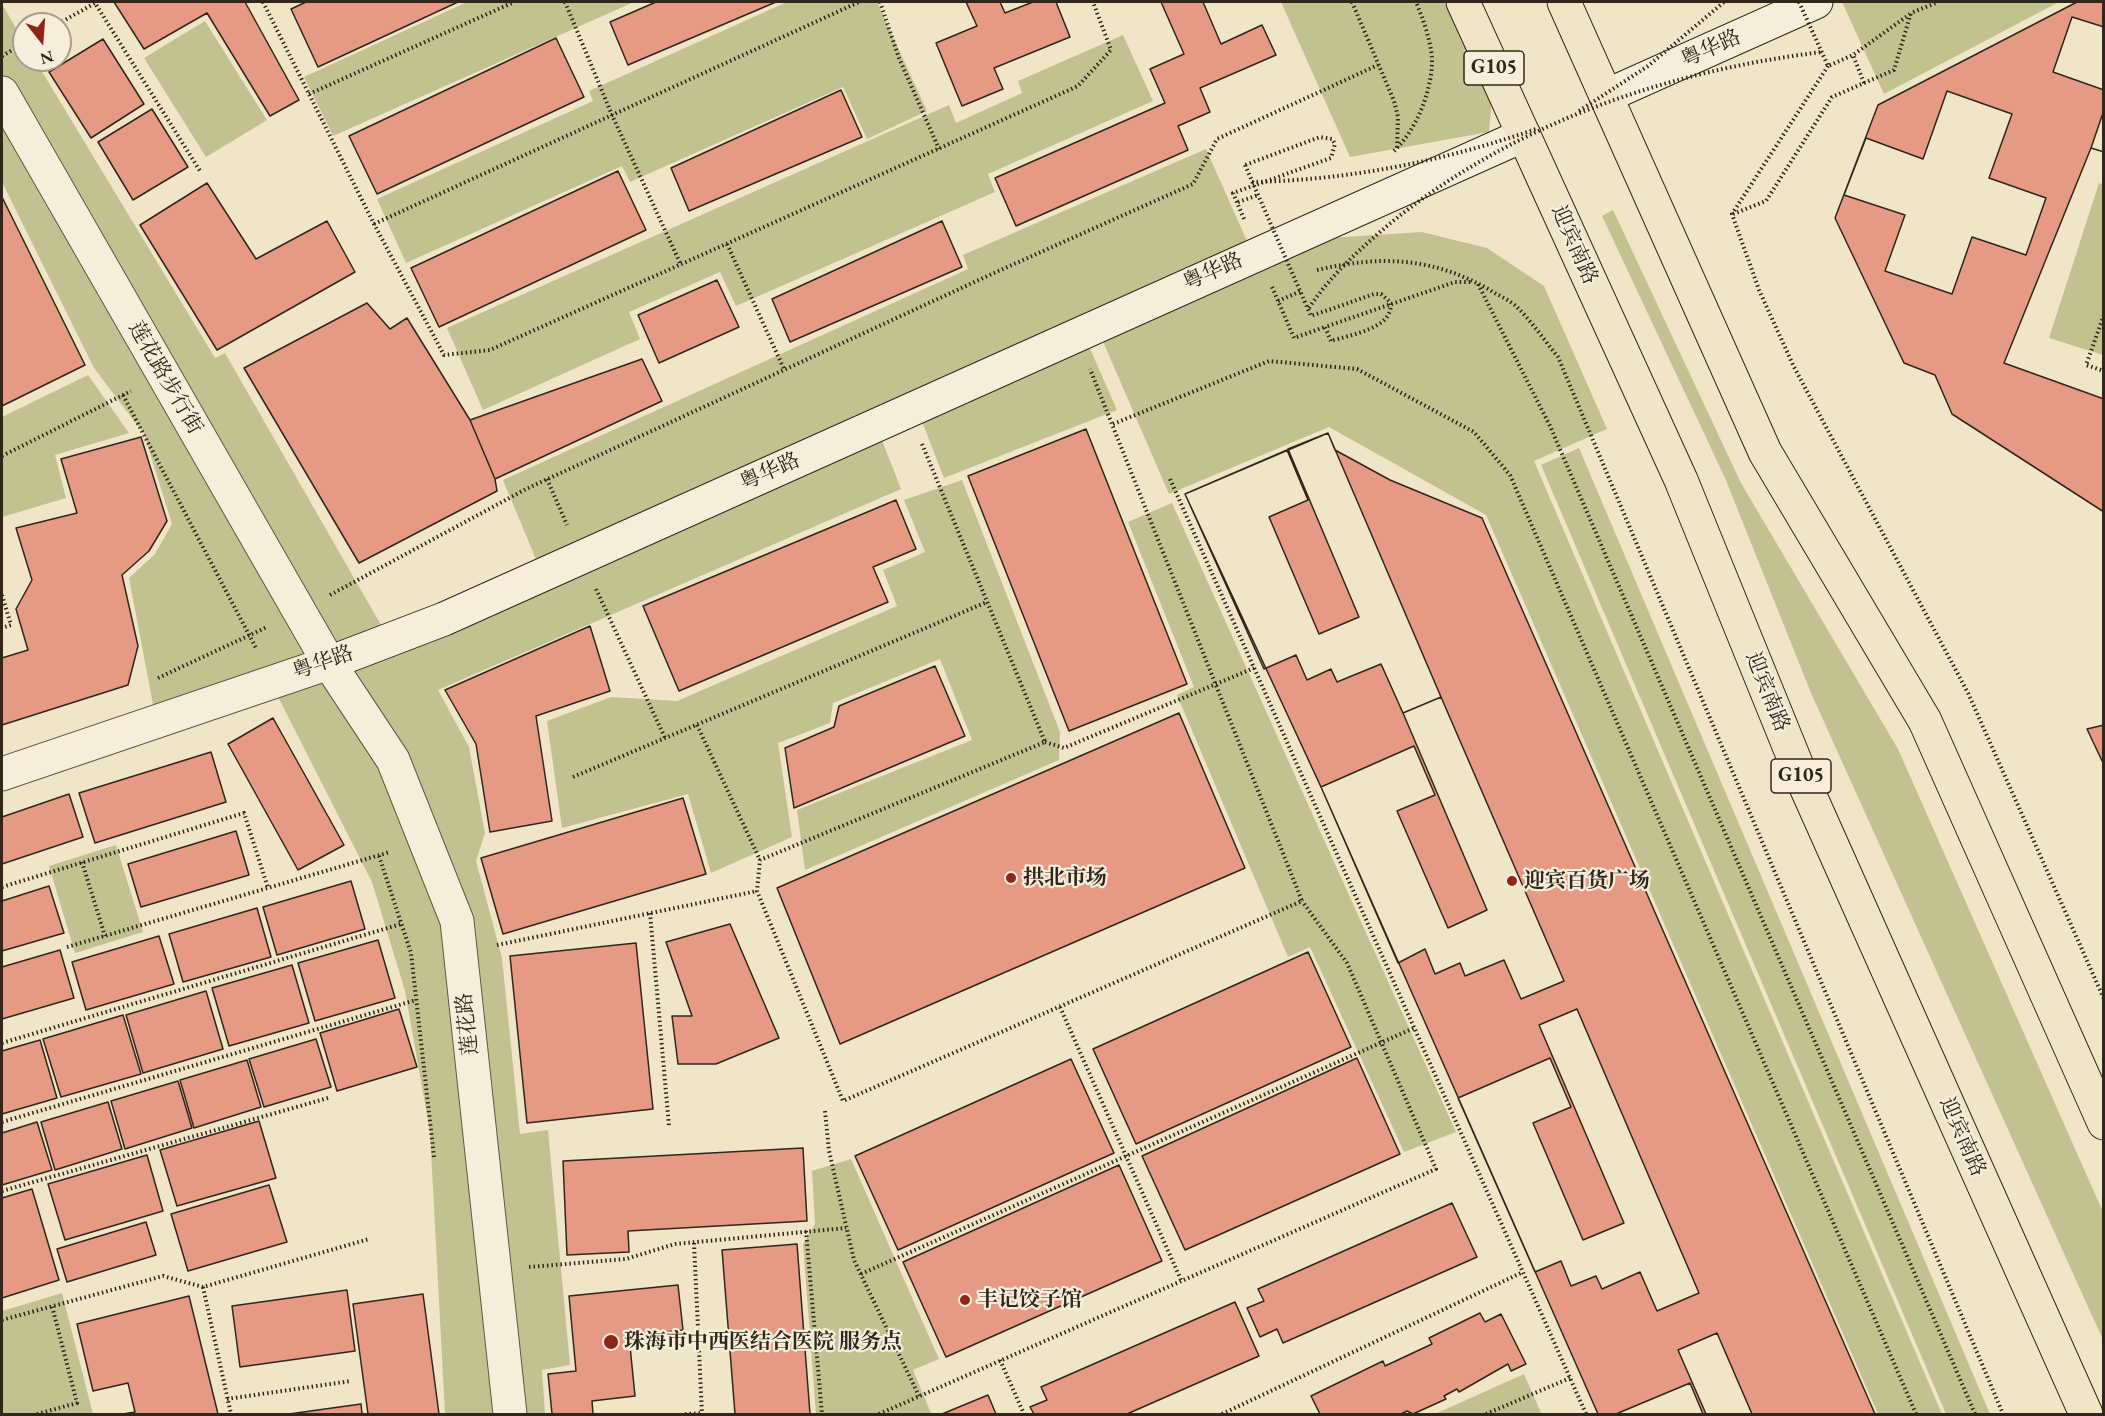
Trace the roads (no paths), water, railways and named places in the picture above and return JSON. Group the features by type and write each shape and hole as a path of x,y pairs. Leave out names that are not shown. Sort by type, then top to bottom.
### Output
{"highway":[{"name":"迎宾南路","path":"1463,2 1681,480 1802,778 2086,1414"},
{"path":"1564,2 1765,452 1925,721 2103,1123"}],"street":[{"name":"粤华路","path":"1606,96 1816,2"},
{"name":"莲花路步行街","path":"2,93 329,663"},
{"name":"粤华路","path":"2,774 329,663 444,619 1524,135"},
{"name":"莲花路","path":"329,663 393,760 457,921 510,1414"}],"place":[{"name":"拱北市场","path":"1011,878"},
{"name":"迎宾百货广场","path":"1512,881"},
{"name":"丰记饺子馆","path":"965,1300"},
{"name":"珠海市中西医结合医院 服务点","path":"611,1342"}]}
